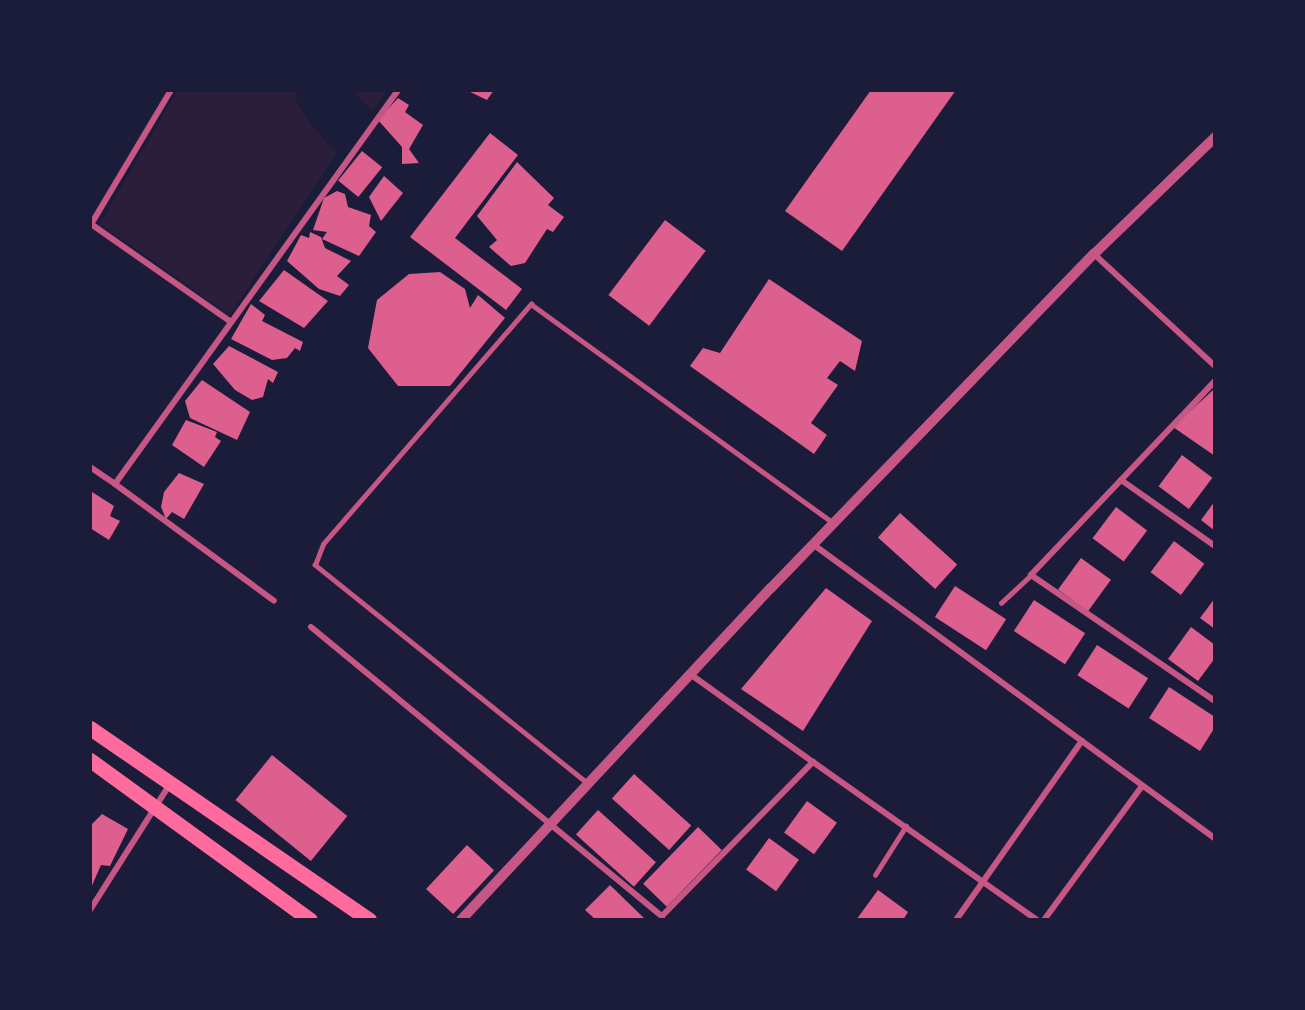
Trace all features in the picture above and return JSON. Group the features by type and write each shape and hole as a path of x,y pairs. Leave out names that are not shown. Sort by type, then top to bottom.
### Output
{"main road":[{"path":"90,728 369,920"},
{"path":"90,760 310,920"}],"street":[{"path":"162,90 170,92 91,225 231,322"},
{"path":"115,484 398,90"},
{"path":"462,920 690,674 814,545 837,525 1094,254 1215,137"},
{"path":"1094,254 1215,366"},
{"path":"1215,381 1031,575 1215,701"},
{"path":"90,467 274,601"},
{"path":"1120,480 1215,546"},
{"path":"814,545 1215,839"},
{"path":"311,627 662,916 813,762"},
{"path":"690,674 1037,920"},
{"path":"956,920 1082,741"},
{"path":"90,910 154,805 170,784"},
{"path":"1044,920 1142,786"}],"lane":[{"path":"588,784 315,565 323,544 531,304 837,525"},
{"path":"1001,603 1031,575"},
{"path":"875,875 906,826"}],"shaded area":[{"path":"178,90 296,90 295,98 311,125 336,153 230,315 100,224"},
{"path":"352,90 388,90 372,110"}],"building":[{"path":"466,90 494,90 487,100"},
{"path":"871,90 956,90 842,251 785,211"},
{"path":"398,98 409,105 405,112 423,125 409,149 419,163 402,164 402,147 378,120"},
{"path":"490,133 518,155 455,238 522,289 506,310 410,237"},
{"path":"362,151 382,167 358,197 338,181"},
{"path":"517,162 554,198 548,205 564,217 553,232 547,229 525,263 511,266 489,247 497,240 477,216"},
{"path":"384,176 403,193 381,221 369,197"},
{"path":"337,191 345,194 348,207 371,215 369,226 376,232 359,256 322,239 327,232 313,230 324,198"},
{"path":"665,220 706,251 649,326 608,295"},
{"path":"310,232 321,237 325,248 351,261 337,276 349,285 340,296 319,289 287,261 301,235 309,238"},
{"path":"284,270 328,301 304,328 259,301"},
{"path":"440,272 465,289 470,308 478,295 505,318 450,386 398,386 368,348 377,300 409,274"},
{"path":"769,279 862,341 855,371 840,361 827,378 838,385 811,423 827,435 814,454 690,366 703,348 720,353"},
{"path":"251,304 265,315 262,321 303,342 300,351 295,348 287,358 272,360 231,339"},
{"path":"229,346 278,372 273,383 268,379 263,397 252,400 235,390 213,364"},
{"path":"202,380 250,412 237,440 190,418 185,401"},
{"path":"1213,390 1215,391 1215,456 1173,427"},
{"path":"186,420 217,432 215,437 221,441 204,467 172,445"},
{"path":"1182,455 1212,478 1189,509 1159,486"},
{"path":"179,473 204,484 184,519 172,512 166,519 161,507 164,492"},
{"path":"92,492 114,506 110,516 120,521 109,540 90,528"},
{"path":"1215,501 1215,531 1201,520"},
{"path":"1116,507 1147,530 1124,562 1093,538"},
{"path":"900,513 957,565 935,589 878,538"},
{"path":"1174,541 1204,564 1181,595 1151,572"},
{"path":"1081,558 1111,580 1088,611 1058,590"},
{"path":"955,586 1006,619 986,650 935,617"},
{"path":"826,588 872,621 803,731 741,689"},
{"path":"1215,598 1215,629 1200,618"},
{"path":"1034,600 1085,633 1065,664 1014,631"},
{"path":"1191,627 1215,645 1215,658 1198,681 1168,659"},
{"path":"1097,645 1148,678 1129,708 1077,675"},
{"path":"1169,687 1215,717 1215,727 1200,751 1149,718"},
{"path":"272,755 347,816 311,861 235,800"},
{"path":"634,774 691,826 669,850 612,799"},
{"path":"807,801 837,823 814,854 784,833"},
{"path":"598,810 656,862 634,887 576,835"},
{"path":"102,814 128,829 110,866 101,865 90,890 90,826"},
{"path":"698,827 722,850 667,907 643,884"},
{"path":"769,838 799,860 776,891 746,870"},
{"path":"467,845 494,870 453,914 426,889"},
{"path":"610,885 646,920 596,920 585,910"},
{"path":"878,890 908,912 903,920 856,920"}]}
